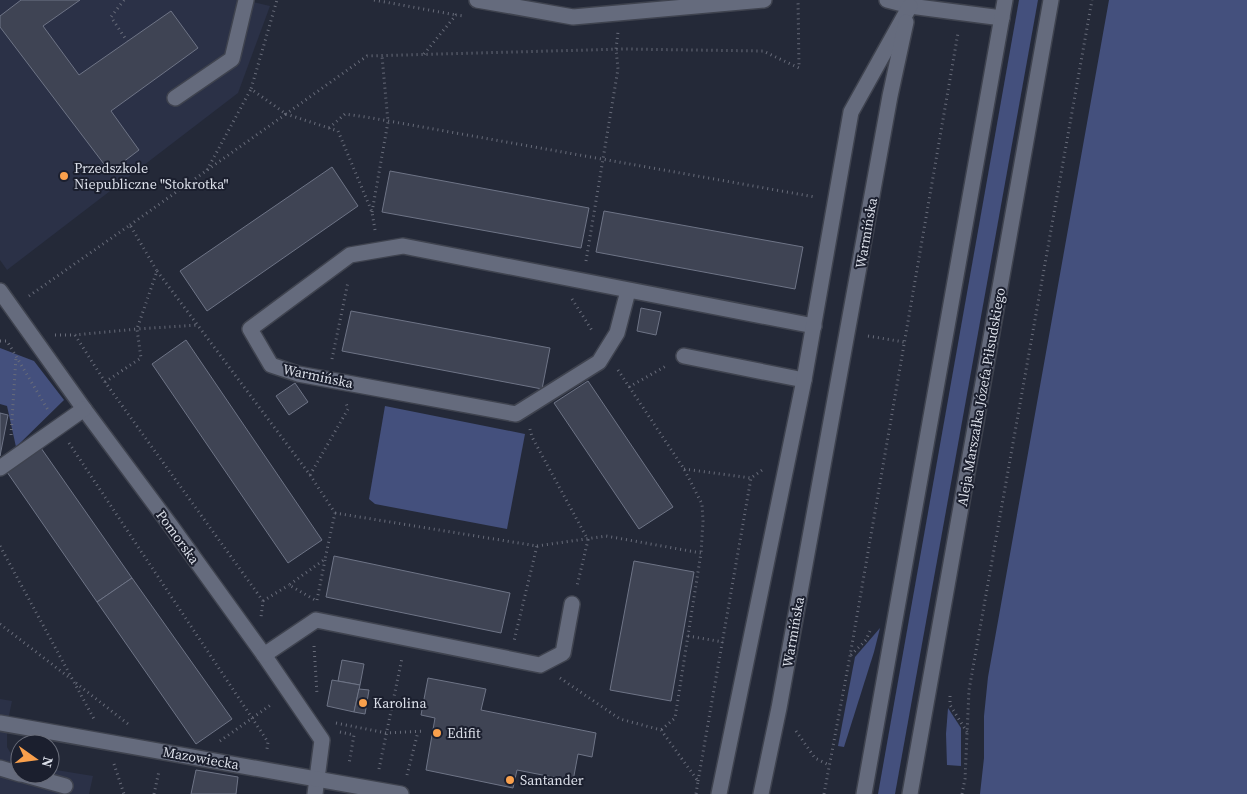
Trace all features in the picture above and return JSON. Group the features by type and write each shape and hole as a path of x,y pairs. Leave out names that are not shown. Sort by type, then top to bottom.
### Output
{"street":[{"path":"175,98 232,60 246,0"},
{"path":"477,0 573,17 644,5 764,0"},
{"path":"887,0 910,6 1002,18"},
{"path":"864,794 1005,0"},
{"name":"Aleja Marszałka Józefa Piłsudskiego","path":"910,794 1051,0"},
{"path":"720,794 804,380 851,112 910,6"},
{"name":"Warmińska","path":"761,794 780,708 890,96 910,6"},
{"name":"Warmińska","path":"628,290 617,333 599,362 516,414 298,374 271,365 250,329 353,254 403,246 579,275 628,290 814,326"},
{"name":"Pomorska","path":"0,291 84,409 268,652 322,740 315,794"},
{"path":"684,356 804,380"},
{"path":"4,465 84,409"},
{"path":"268,652 316,620 540,665 563,653 572,604"},
{"name":"Mazowiecka","path":"4,724 401,794"},
{"path":"58,784 65,786"}],"path":[{"path":"124,0 111,17 127,41"},
{"path":"206,172 251,89 277,0"},
{"path":"374,0 456,15"},
{"path":"22,301 206,172 366,56 616,49 763,50 799,68 798,0"},
{"path":"962,794 965,779 969,690 1092,0"},
{"path":"824,794 850,656 961,13"},
{"path":"616,49 618,69 604,160 579,275 571,297 684,469 702,504 701,553 675,718 661,730"},
{"path":"372,212 388,122 382,56"},
{"path":"251,89 286,114 338,131 372,212 379,250"},
{"path":"329,128 345,114 836,201"},
{"path":"130,225 157,271 310,475 335,513 317,601 289,585"},
{"path":"310,475 348,409 333,380 353,254"},
{"path":"105,382 141,358 137,329 157,271"},
{"path":"47,335 74,335 198,325"},
{"path":"848,332 904,342"},
{"path":"74,335 105,382 263,601 259,631 268,652"},
{"path":"0,341 7,341 58,426 268,742 263,769"},
{"path":"4,465 13,412 16,356"},
{"path":"629,387 684,356"},
{"path":"526,408 532,437 588,540 572,604"},
{"path":"684,469 751,478 772,463"},
{"path":"696,794 751,478"},
{"path":"335,513 537,546 606,536 701,553"},
{"path":"0,546 107,742 124,794"},
{"path":"510,659 537,546"},
{"path":"263,601 325,559"},
{"path":"312,623 317,695"},
{"path":"0,624 133,728"},
{"path":"850,656 866,640 874,626"},
{"path":"688,636 723,642"},
{"path":"375,789 406,638"},
{"path":"549,660 559,677 620,719 661,730 698,781"},
{"path":"197,758 274,702"},
{"path":"780,708 815,758 829,765"},
{"path":"332,722 386,733 424,731"},
{"path":"336,731 354,735 346,784"},
{"path":"407,776 418,732"},
{"path":"154,794 162,752"}],"shaded area":[{"name":"Przedszkole Niepubliczne \"Stokrotka\"","path":"0,0 244,0 270,6 238,93 7,270 0,260"},
{"path":"1019,0 1038,0 895,794 878,794"},
{"path":"1109,0 1247,0 1247,794 980,794 984,758 984,716 988,677"},
{"path":"0,348 34,361 64,400 16,447 7,406 0,404"},
{"path":"385,406 525,434 507,529 375,504 369,499"},
{"path":"880,628 844,747 838,746 855,657"},
{"path":"0,699 12,701 7,725 7,747 10,752 10,784 60,784 60,771 93,776 89,794 0,794"},
{"path":"948,708 961,728 961,766 947,765 946,734"}],"building":[{"path":"21,0 80,0 43,26 79,75 171,11 198,48 111,111 139,150 110,172 0,27 0,16"},
{"path":"332,167 358,206 207,311 180,271"},
{"path":"390,171 589,208 581,248 382,212"},
{"path":"604,211 803,247 795,289 596,252"},
{"path":"641,308 661,312 656,335 637,331"},
{"path":"351,311 550,348 542,389 342,351"},
{"path":"186,340 322,540 288,563 152,364"},
{"path":"588,381 673,507 639,529 554,403"},
{"path":"295,383 308,402 289,415 276,396"},
{"path":"0,413 8,415 0,456"},
{"path":"41,448 132,578 97,602 7,472"},
{"path":"334,556 510,593 501,633 326,597"},
{"path":"634,561 694,572 671,701 610,690"},
{"path":"132,578 232,719 196,744 97,602"},
{"path":"342,660 364,664 360,685 338,681"},
{"path":"428,678 486,689 481,710 596,733 592,757 578,754 573,781 517,770 513,788 426,770 435,718 421,715"},
{"path":"332,680 360,685 354,712 327,706"},
{"path":"359,689 369,690 365,714 354,712"},
{"path":"196,770 238,777 236,794 191,794"}],"place":[{"name":"Przedszkole Niepubliczne \"Stokrotka\"","path":"64,176"},
{"name":"Karolina","path":"363,703"},
{"name":"Edifit","path":"437,733"},
{"name":"Santander","path":"510,780"}]}
